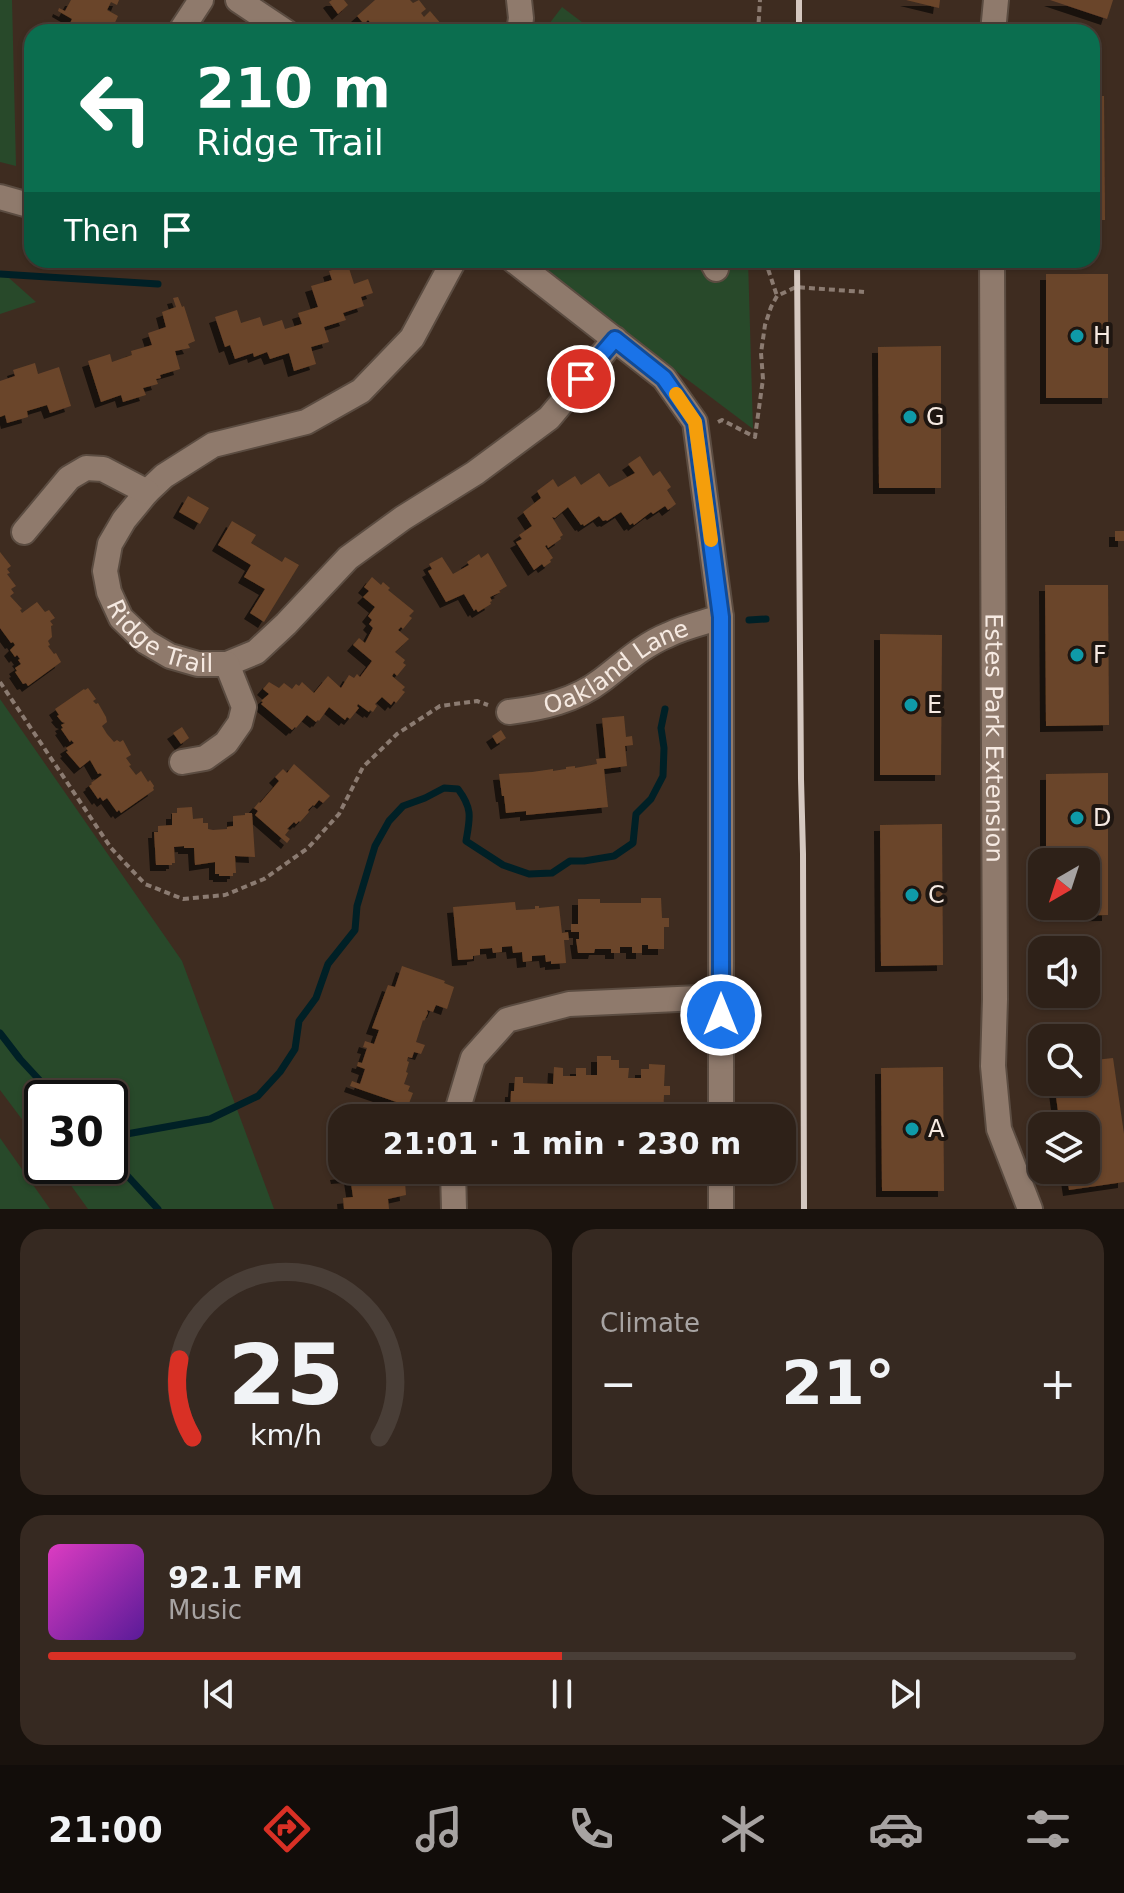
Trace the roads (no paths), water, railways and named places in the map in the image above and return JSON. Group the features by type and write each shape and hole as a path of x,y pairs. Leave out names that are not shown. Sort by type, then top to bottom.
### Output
{"street":[{"path":"185,24 201,0"},
{"path":"238,0 274,24"},
{"path":"519,0 520,24"},
{"path":"994,24 996,0"},
{"path":"0,197 24,204"},
{"name":"Ridge Trail","path":"450,268 412,338 361,391 306,422 213,445 164,476 124,520 110,544 105,571 109,592 121,618 146,642 170,656 198,664 227,664 256,652 348,558 403,518 475,473 549,418 615,339"},
{"path":"523,268 664,378 695,422 721,617 721,1104"},
{"name":"Estes Park Extension","path":"992,268 993,1066 999,1129 1026,1208"},
{"path":"24,532 69,478 86,468 103,469 147,492"},
{"name":"Oakland Lane","path":"509,712 540,708 575,696 667,635 721,617"},
{"path":"182,762 205,758 226,743 240,723 244,707 227,664"},
{"path":"459,1104 473,1058 507,1020 569,1004 721,997"},
{"path":"453,1184 454,1209"},
{"path":"721,1184 721,1209"}],"waterway":[{"path":"0,274 158,284"},
{"path":"749,620 766,619"},
{"path":"128,1134 210,1119 258,1096 280,1072 295,1049 299,1021 316,998 328,964 355,930 357,906 375,846 389,821 403,806 444,788 458,789 469,814 466,841 503,865 529,874 552,873 570,861 614,856 633,843 636,814 651,799 663,776 661,728 665,709"},
{"path":"0,1033 39,1080"},
{"path":"128,1176 158,1209"}],"railway":[{"path":"799,0 799,24"},
{"path":"797,268 804,1209"}],"place":[{"name":"H","path":"1077,336"},
{"name":"G","path":"910,417"},
{"name":"F","path":"1077,655"},
{"name":"E","path":"911,705"},
{"name":"D","path":"1077,818"},
{"name":"C","path":"912,895"},
{"name":"A","path":"912,1129"}]}
